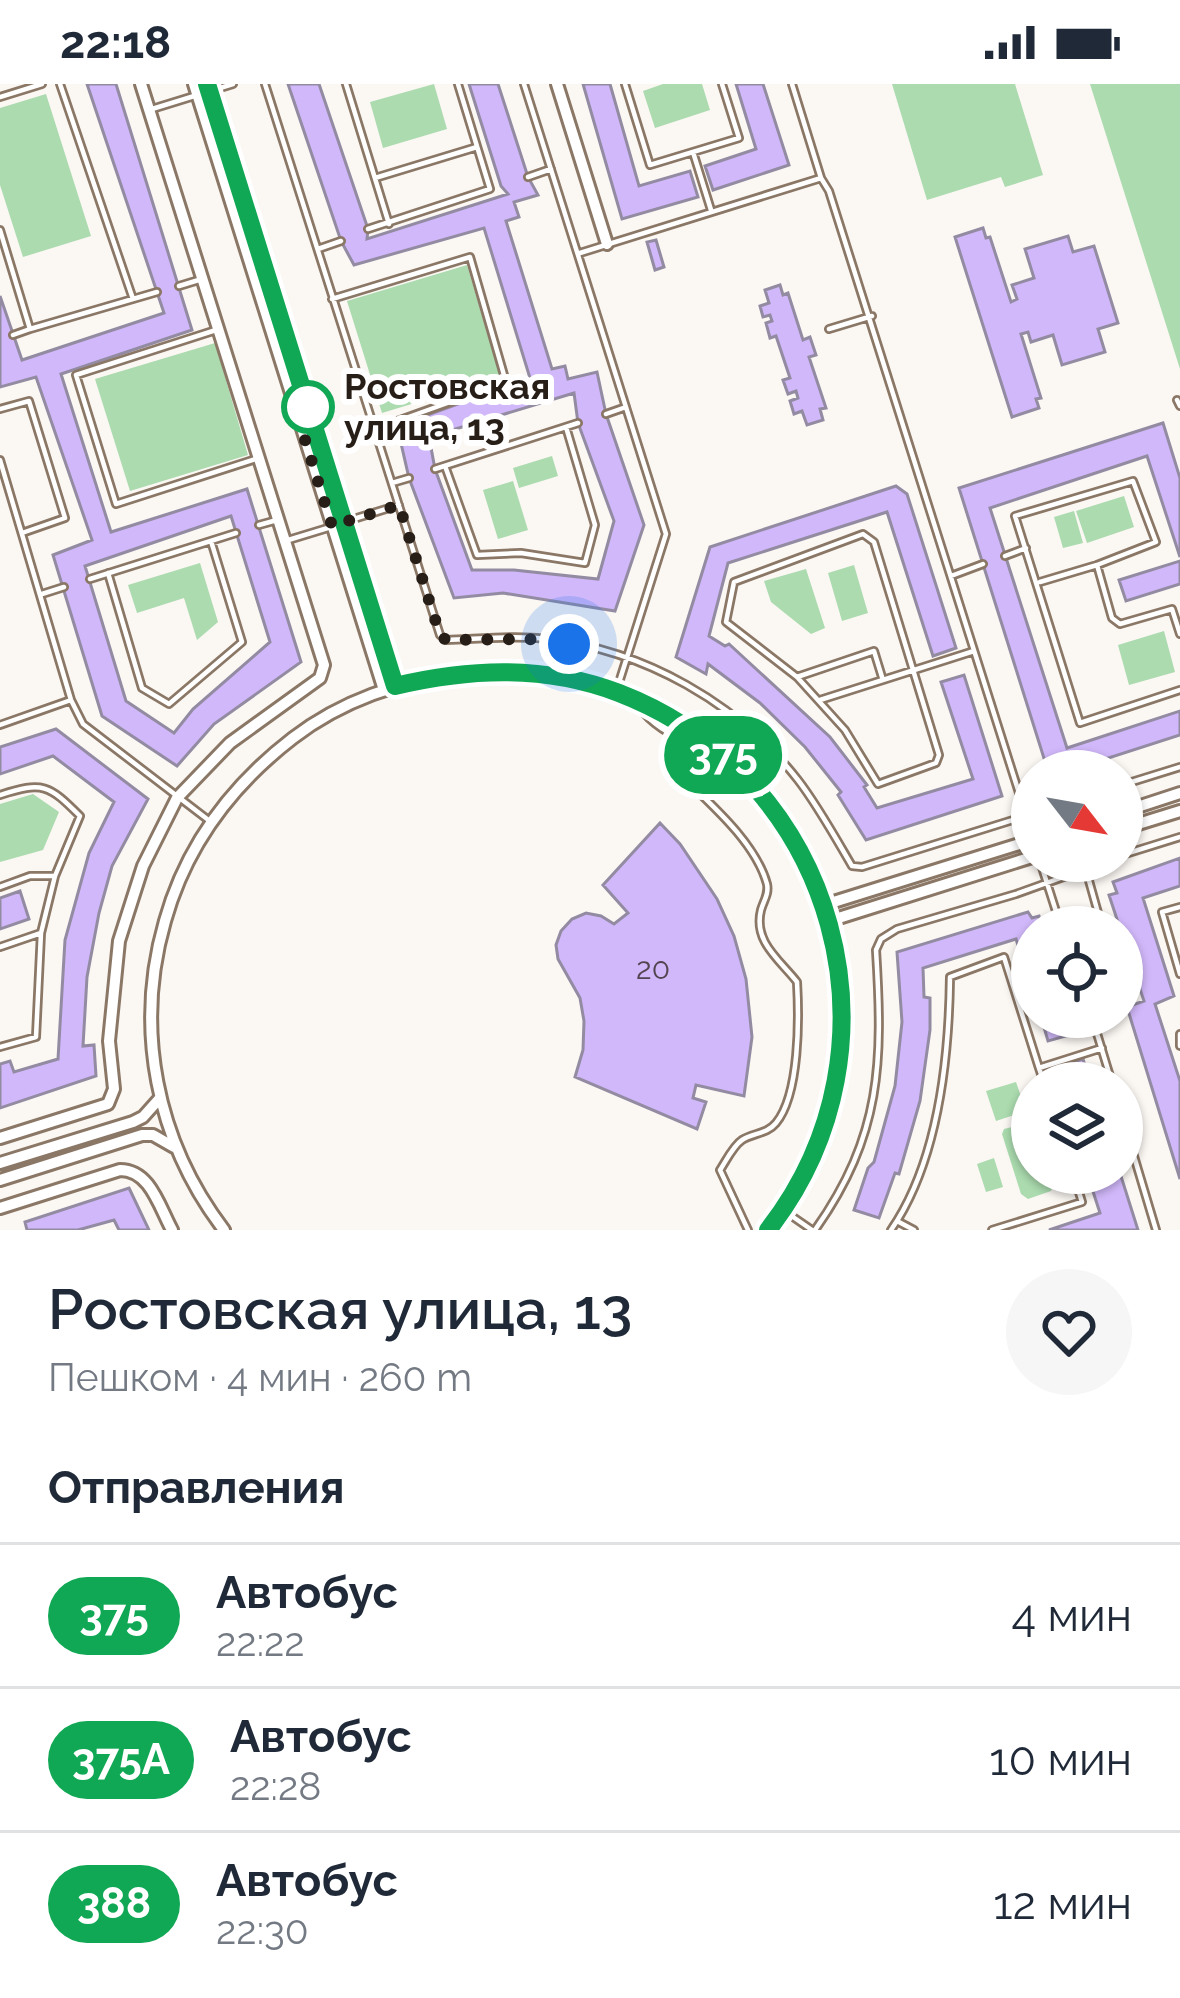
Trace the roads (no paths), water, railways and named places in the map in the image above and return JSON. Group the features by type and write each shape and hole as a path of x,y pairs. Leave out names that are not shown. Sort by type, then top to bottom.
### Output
{"street":[{"path":"0,1138 108,1104 114,1090 109,1040 119,941 143,866 177,798 230,743 320,678 324,664 141,84"},
{"path":"557,84 607,244"},
{"path":"202,89 390,688"},
{"path":"224,1230 199,1195 176,1148 160,1098 151,1036 158,946 188,860 211,822 270,756 343,707 390,688 483,671 529,672 637,701 697,735 744,775 783,822 824,905 842,1005 835,1091 823,1133 768,1230"},
{"path":"1143,805 1180,794"},
{"path":"1143,822 1180,811"},
{"path":"824,905 1011,844"},
{"path":"829,921 1011,864"},
{"path":"0,1163 133,1122 160,1098"},
{"path":"0,1180 142,1135 163,1139 176,1148"},
{"path":"0,1208 120,1170 135,1170 145,1178 172,1230"}],"lane":[{"path":"0,97 42,84"},
{"path":"60,84 133,299"},
{"path":"150,110 202,89 233,84"},
{"path":"265,84 440,635 446,640 546,639 626,658 680,680 714,701 797,779 852,866 862,867 1011,821"},
{"path":"346,84 389,224"},
{"path":"458,84 490,189"},
{"path":"524,84 666,534 616,692"},
{"path":"625,84 650,165 739,138 722,84"},
{"path":"792,84 872,316 1011,761"},
{"path":"375,178 477,147"},
{"path":"693,152 711,212"},
{"path":"528,177 551,169"},
{"path":"578,254 821,178"},
{"path":"368,229 501,186"},
{"path":"0,230 30,329"},
{"path":"316,249 341,241"},
{"path":"332,299 470,257 506,382 374,429"},
{"path":"179,286 203,279"},
{"path":"13,335 158,292"},
{"path":"829,329 872,316"},
{"path":"219,329 76,375 116,504 259,458"},
{"path":"0,409 29,401 65,518 22,533"},
{"path":"606,414 626,407"},
{"path":"435,469 578,423"},
{"path":"445,466 477,555 521,553 585,562 595,525 566,427"},
{"path":"0,460 71,700 83,724 211,822"},
{"path":"392,483 409,478"},
{"path":"1037,583 1156,542 1133,481 1016,515 1080,723 1180,690"},
{"path":"285,541 399,505"},
{"path":"259,525 278,519"},
{"path":"90,579 236,532"},
{"path":"863,534 874,542 939,755 936,763 878,784 845,730 797,677 726,622 734,582 863,534"},
{"path":"108,573 142,688 170,704 242,642 211,541"},
{"path":"1005,556 1026,548"},
{"path":"951,575 982,564"},
{"path":"1097,565 1112,618 1120,623 1172,609 1180,634"},
{"path":"42,594 64,587"},
{"path":"797,677 874,651 883,679"},
{"path":"818,700 974,651"},
{"path":"0,724 71,700"},
{"path":"637,701 646,718 681,740 686,780 724,818 764,877 769,890 759,916 766,944 771,957 797,982 797,1040 788,1097 778,1122 739,1141 720,1170 748,1230"},
{"path":"1143,778 1180,767"},
{"path":"0,795 36,785 53,789 80,817 40,933 36,1036 0,1047"},
{"path":"1143,848 1180,837"},
{"path":"0,887 30,876 56,876"},
{"path":"783,1210 814,1230 854,1165 871,1111 882,1026 876,950 881,939 897,929 1044,882"},
{"path":"1180,907 1162,912 1180,974"},
{"path":"0,947 40,933"},
{"path":"891,1230 935,1120 950,1045 950,977 1004,957 1037,1062"},
{"path":"1180,1034 1180,1046"},
{"path":"1099,1038 1106,1062"},
{"path":"1058,1062 1102,1048"},
{"path":"1143,1186 1156,1230"},
{"path":"992,1230 1082,1202 1079,1194"},
{"path":"897,1221 914,1230"}],"place":[{"name":"Ростовская улица, 13","path":"308,407"}]}
